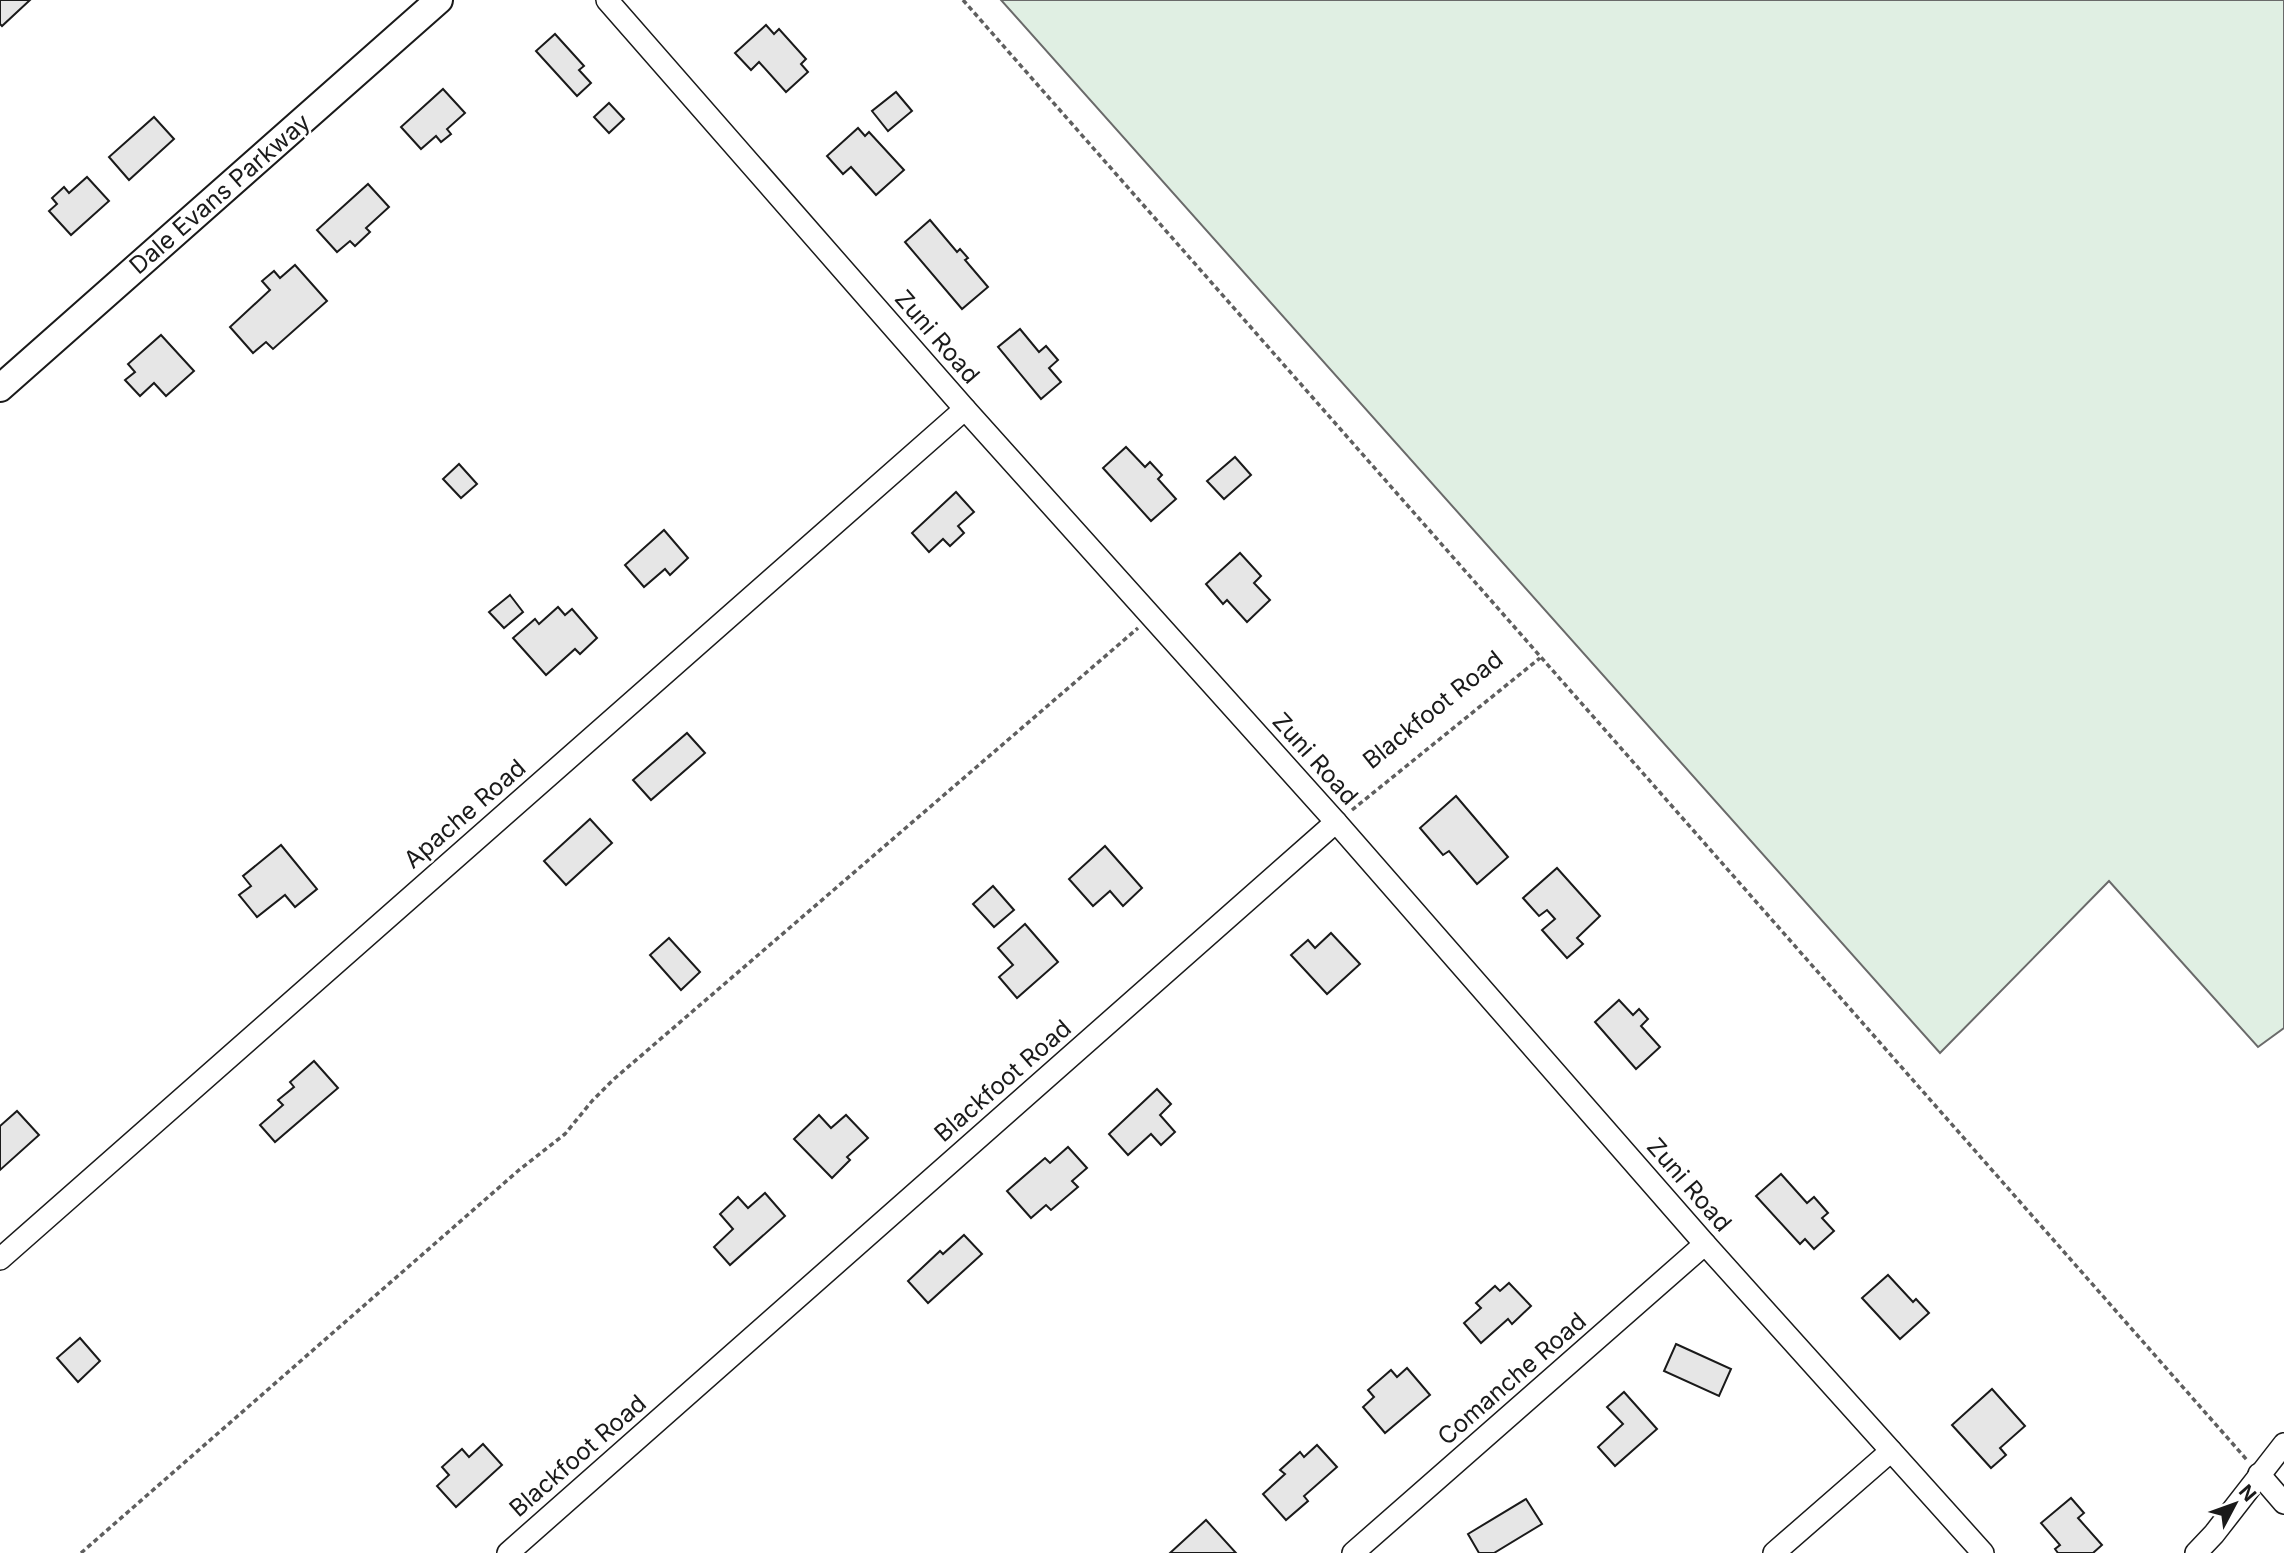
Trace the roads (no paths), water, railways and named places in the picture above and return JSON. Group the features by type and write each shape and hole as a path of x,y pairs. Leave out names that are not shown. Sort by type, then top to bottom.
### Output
{"main road":[{"name":"Dale Evans Parkway","path":"0,388 439,0"}],"street":[{"name":"Zuni Road","path":"607,0 965,409 1336,822 1705,1244 1983,1553"},
{"name":"Apache Road","path":"0,1259 965,409"},
{"name":"Blackfoot Road","path":"508,1553 1336,822"},
{"name":"Comanche Road","path":"1353,1553 1705,1244"},
{"path":"2196,1553 2284,1444"},
{"path":"1773,1553 1891,1451"},
{"path":"2259,1474 2284,1503"}]}
